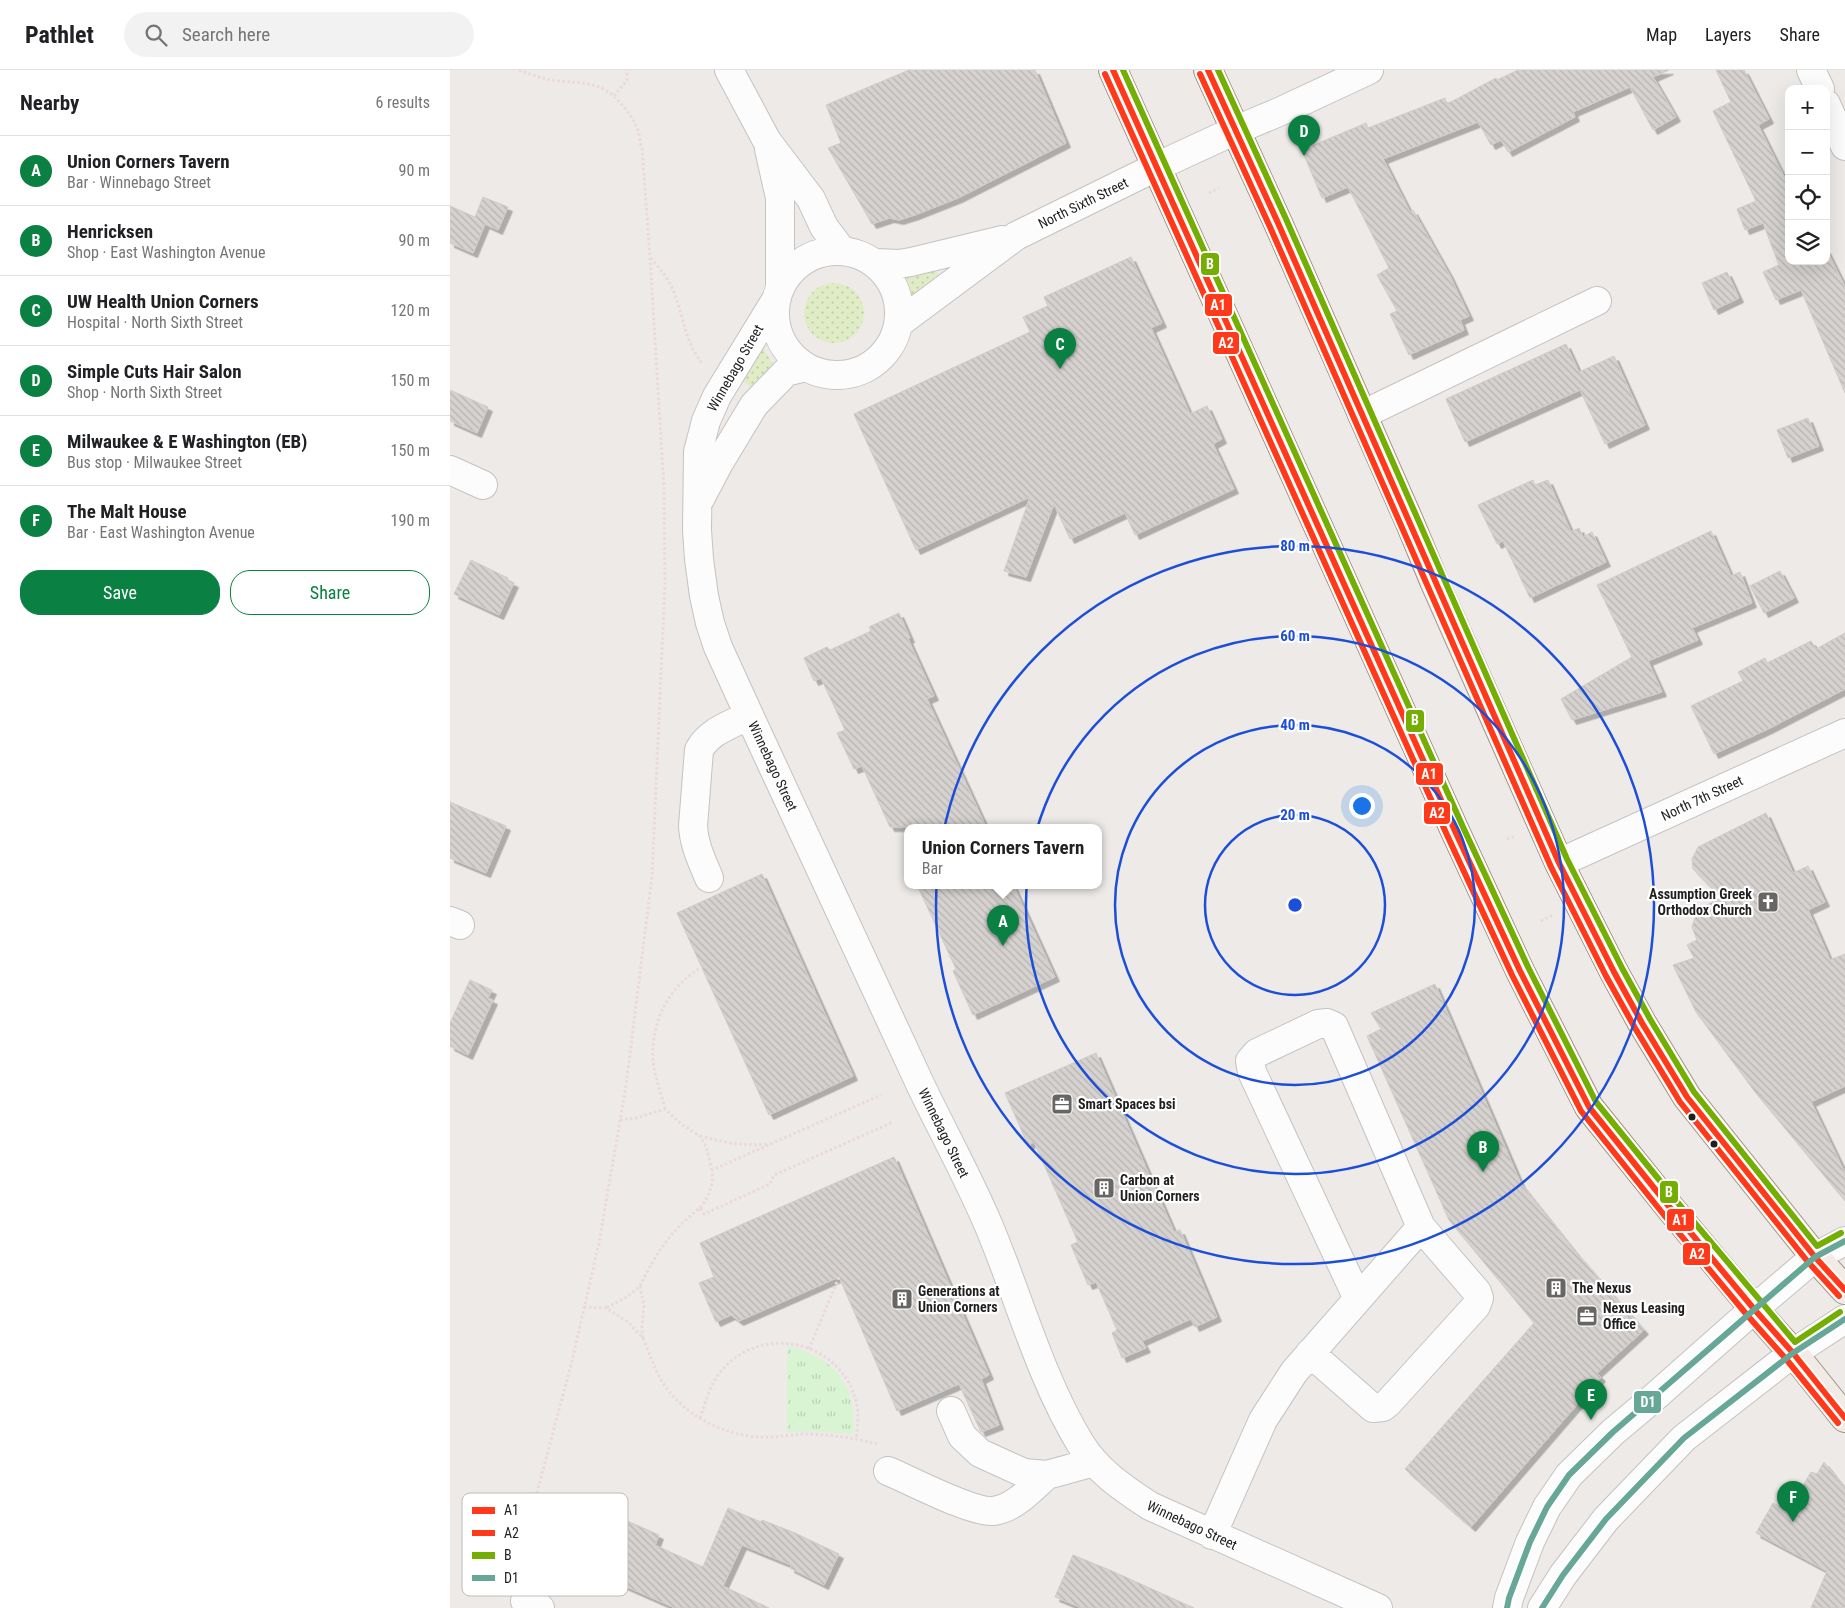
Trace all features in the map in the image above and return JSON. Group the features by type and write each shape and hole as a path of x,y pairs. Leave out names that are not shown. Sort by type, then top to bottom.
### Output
{"main road":[{"path":"1113,70 1505,938 1589,1107 1845,1418"},
{"path":"1208,70 1559,863 1637,1014 1687,1097 1815,1257 1845,1290"}],"street":[{"path":"729,70 767,141 811,199 824,227 842,250"},
{"name":"North Sixth Street","path":"899,323 1016,236 1156,167 1369,70"},
{"path":"1812,70 1818,85"},
{"path":"1830,113 1845,146"},
{"path":"767,141 780,198 778,293 775,318 779,337 790,354 806,367 817,372 836,375 854,373 871,365 885,353 894,339 899,323 899,306 896,290 887,275 876,263 860,255 842,250 823,252 805,260 790,272 778,293"},
{"name":"North Sixth Street","path":"876,263 898,264 911,262 1016,236"},
{"name":"Winnebago Street","path":"778,293 725,381 706,421 698,452 699,559 710,623 749,715 922,1087 988,1224 1056,1397 1081,1444 1097,1466 1150,1506 1378,1608"},
{"path":"1362,415 1597,301"},
{"name":"Winnebago Street","path":"698,502 754,405 786,372 806,367"},
{"path":"450,470 483,485"},
{"path":"709,878 696,847 693,826 699,750 704,741 711,735 749,715"},
{"name":"North 7th Street","path":"1559,863 1845,733"},
{"path":"1310,1353 1373,1408 1382,1407 1388,1403 1476,1306 1479,1298 1477,1292 1421,1227 1334,1026 1327,1023 1318,1024 1257,1053 1250,1061 1252,1072 1358,1299"},
{"path":"1212,1535 1264,1420 1294,1372 1421,1227"},
{"path":"1507,1608 1509,1598 1534,1533 1547,1507 1569,1475 1613,1432 1815,1257 1845,1241"},
{"path":"1542,1608 1563,1575 1606,1519 1684,1438 1793,1353 1845,1318"},
{"path":"951,1411 962,1436 980,1453 1024,1473 1047,1475 1094,1462"},
{"path":"888,1471 977,1510 993,1511 1009,1506 1025,1495 1047,1475"}],"path":[{"path":"518,70 536,77 596,85 614,96 624,107 638,131 642,149 650,257 664,489 665,584 652,876 626,1086 599,1243 572,1361 537,1493"},
{"path":"614,96 627,80 627,70"},
{"path":"1210,193 1219,188"},
{"path":"650,257 668,280 687,336 694,352 704,365"},
{"path":"702,967 680,983 669,998 656,1029 653,1059 664,1109 681,1124 700,1136 729,1143 773,1144"},
{"path":"712,1170 881,1095"},
{"path":"620,1120 664,1109"},
{"path":"700,1208 704,1214 770,1184 774,1175 893,1122"},
{"path":"606,1308 627,1297 640,1286 660,1247 668,1237 700,1208 711,1190 712,1170 706,1146 700,1136"},
{"path":"810,1349 839,1277"},
{"path":"640,1286 644,1306 643,1338 651,1360 665,1385 684,1407 700,1418 713,1426 742,1435 759,1437 820,1435 881,1445"},
{"path":"584,1307 606,1308 628,1322 643,1338"},
{"path":"700,1418 712,1384 732,1360 745,1350 759,1345 793,1344 810,1349 840,1369 850,1385 856,1402 858,1418 856,1440"}],"green space":[{"path":"933,265 939,277 912,295 904,276"},
{"path":"834,283 850,288 855,292 859,297 864,313 859,329 855,334 850,338 834,343 818,338 813,334 809,329 804,313 809,297 813,292 818,288"},
{"path":"763,348 774,366 752,389 741,378"},
{"path":"787,1346 818,1358 830,1366 839,1376 847,1388 851,1401 854,1417 853,1434 812,1431 787,1432"}],"building":[{"path":"909,70 1035,70 1066,143 958,198 899,220 890,218 872,224 828,148 841,143 826,105"},
{"path":"1518,70 1669,70 1653,77 1676,117 1653,130 1630,87 1573,112 1575,117 1508,152 1501,140 1491,145 1478,122 1383,159 1410,212 1413,210 1449,274 1469,316 1460,320 1464,330 1409,355 1390,314 1397,311 1377,275 1389,268 1348,187 1322,198 1302,150 1366,123 1368,128 1445,98 1447,104 1496,78 1497,80"},
{"path":"1716,70 1744,70 1769,119 1758,125 1785,179 1785,265 1830,265 1830,257 1845,287 1845,393 1801,290 1776,300 1763,272 1779,265 1763,223 1745,230 1737,209 1756,201 1713,111 1731,102"},
{"path":"483,197 508,207 498,230 485,224 473,253 450,243 450,206 475,217"},
{"path":"1131,257 1162,323 1151,328 1190,414 1207,406 1222,439 1213,444 1234,489 1135,535 1125,513 1070,539 1054,504 1026,577 1004,571 1030,497 916,550 854,414 1030,332 1023,317 1048,306 1044,297"},
{"path":"1727,272 1739,298 1714,310 1702,283"},
{"path":"1566,344 1579,372 1614,356 1645,425 1605,444 1580,390 1465,442 1446,399"},
{"path":"450,390 488,407 477,433 450,421"},
{"path":"1808,418 1819,446 1788,458 1777,430"},
{"path":"1533,480 1535,485 1548,480 1571,532 1579,528 1583,537 1592,532 1606,562 1530,598 1503,541 1497,544 1478,505"},
{"path":"1711,531 1731,576 1740,572 1752,603 1692,628 1698,640 1648,661 1662,692 1572,720 1561,699 1632,657 1597,585"},
{"path":"471,560 508,578 507,580 514,583 499,615 454,594"},
{"path":"1780,571 1794,598 1764,613 1750,586"},
{"path":"899,613 910,638 908,639 934,696 927,699 985,824 904,824 904,827 890,827 862,766 854,769 837,733 845,730 821,678 814,681 804,658 827,647 830,650 871,631 869,627"},
{"path":"1845,633 1845,689 1768,729 1714,754 1691,706 1743,681 1738,672 1765,658 1767,663 1811,641 1816,649"},
{"path":"450,802 506,826 486,873 450,858"},
{"path":"1766,813 1793,873 1808,866 1825,902 1808,910 1830,960 1845,954 1845,1086 1811,1102 1845,1173 1845,1201 1755,1092 1696,1012 1673,965 1694,958 1687,945 1697,940 1692,927 1698,909 1721,898 1693,869 1692,859 1698,847"},
{"path":"762,874 853,1076 769,1115 677,913"},
{"path":"919,889 1015,889 1055,977 973,1015 953,971 956,969"},
{"path":"470,980 492,990 488,998 493,1000 468,1055 450,1046 450,1023"},
{"name":"The Nexus","path":"1435,984 1521,1184 1577,1254 1644,1330 1597,1373 1601,1377 1471,1527 1405,1469 1534,1323 1449,1220 1367,1036 1381,1029 1371,1013"},
{"name":"Carbon at Union Corners","path":"1096,1053 1174,1232 1180,1230 1217,1317 1195,1327 1191,1319 1142,1341 1146,1348 1122,1358 1112,1333 1117,1330 1096,1282 1088,1285 1071,1245 1078,1242 1034,1142 1028,1145 1005,1093"},
{"name":"Generations at Union Corners","path":"894,1157 989,1375 981,1379 999,1425 981,1432 959,1384 897,1411 839,1277 739,1321 731,1315 716,1322 699,1283 714,1277 700,1243"},
{"path":"1824,1462 1845,1489 1845,1608 1811,1608 1827,1571 1756,1533 1773,1503 1788,1511 1811,1472 1817,1474"},
{"path":"728,1508 761,1522 762,1520 795,1533 839,1554 824,1585 790,1568 791,1565 742,1545 723,1586 769,1608 675,1608 628,1587 628,1521 659,1535 655,1545 703,1567"},
{"path":"1073,1555 1194,1608 1082,1608 1055,1597"}],"transit line":[{"name":"A1","path":"1113,70 1455,831 1520,971 1589,1107 1671,1209 1793,1353 1845,1418"},
{"name":"B","path":"1123,70 1463,827 1528,967 1596,1102 1795,1342 1840,1312"},
{"name":"A1","path":"1208,70 1278,223 1559,863 1614,972 1642,1023 1687,1097 1815,1257 1845,1290"},
{"name":"B","path":"1218,70 1286,219 1567,859 1622,968 1694,1092 1817,1246 1841,1233"},
{"name":"A2","path":"1105,74 1447,835 1512,975 1581,1111 1664,1215 1838,1423"},
{"name":"A2","path":"1200,74 1270,227 1551,867 1606,976 1680,1102 1808,1262 1839,1296"},
{"name":"D1","path":"1507,1608 1530,1542 1547,1507 1569,1475 1613,1432 1815,1257 1845,1241"},
{"name":"D1","path":"1542,1608 1563,1575 1606,1519 1684,1438 1793,1353 1845,1319"}],"place":[{"name":"Simple Cuts Hair Salon","path":"1304,156"},
{"name":"UW Health Union Corners","path":"1060,369"},
{"name":"Assumption Greek Orthodox Church","path":"1768,902"},
{"name":"Union Corners Tavern","path":"1003,946"},
{"name":"Smart Spaces bsi","path":"1062,1104"},
{"name":"Henricksen","path":"1483,1172"},
{"name":"Carbon at Union Corners","path":"1104,1188"},
{"name":"The Nexus","path":"1556,1288"},
{"name":"Generations at Union Corners","path":"902,1299"},
{"name":"Nexus Leasing Office","path":"1587,1316"},
{"name":"Milwaukee & E Washington (EB)","path":"1591,1420"},
{"name":"The Malt House","path":"1793,1522"}]}
